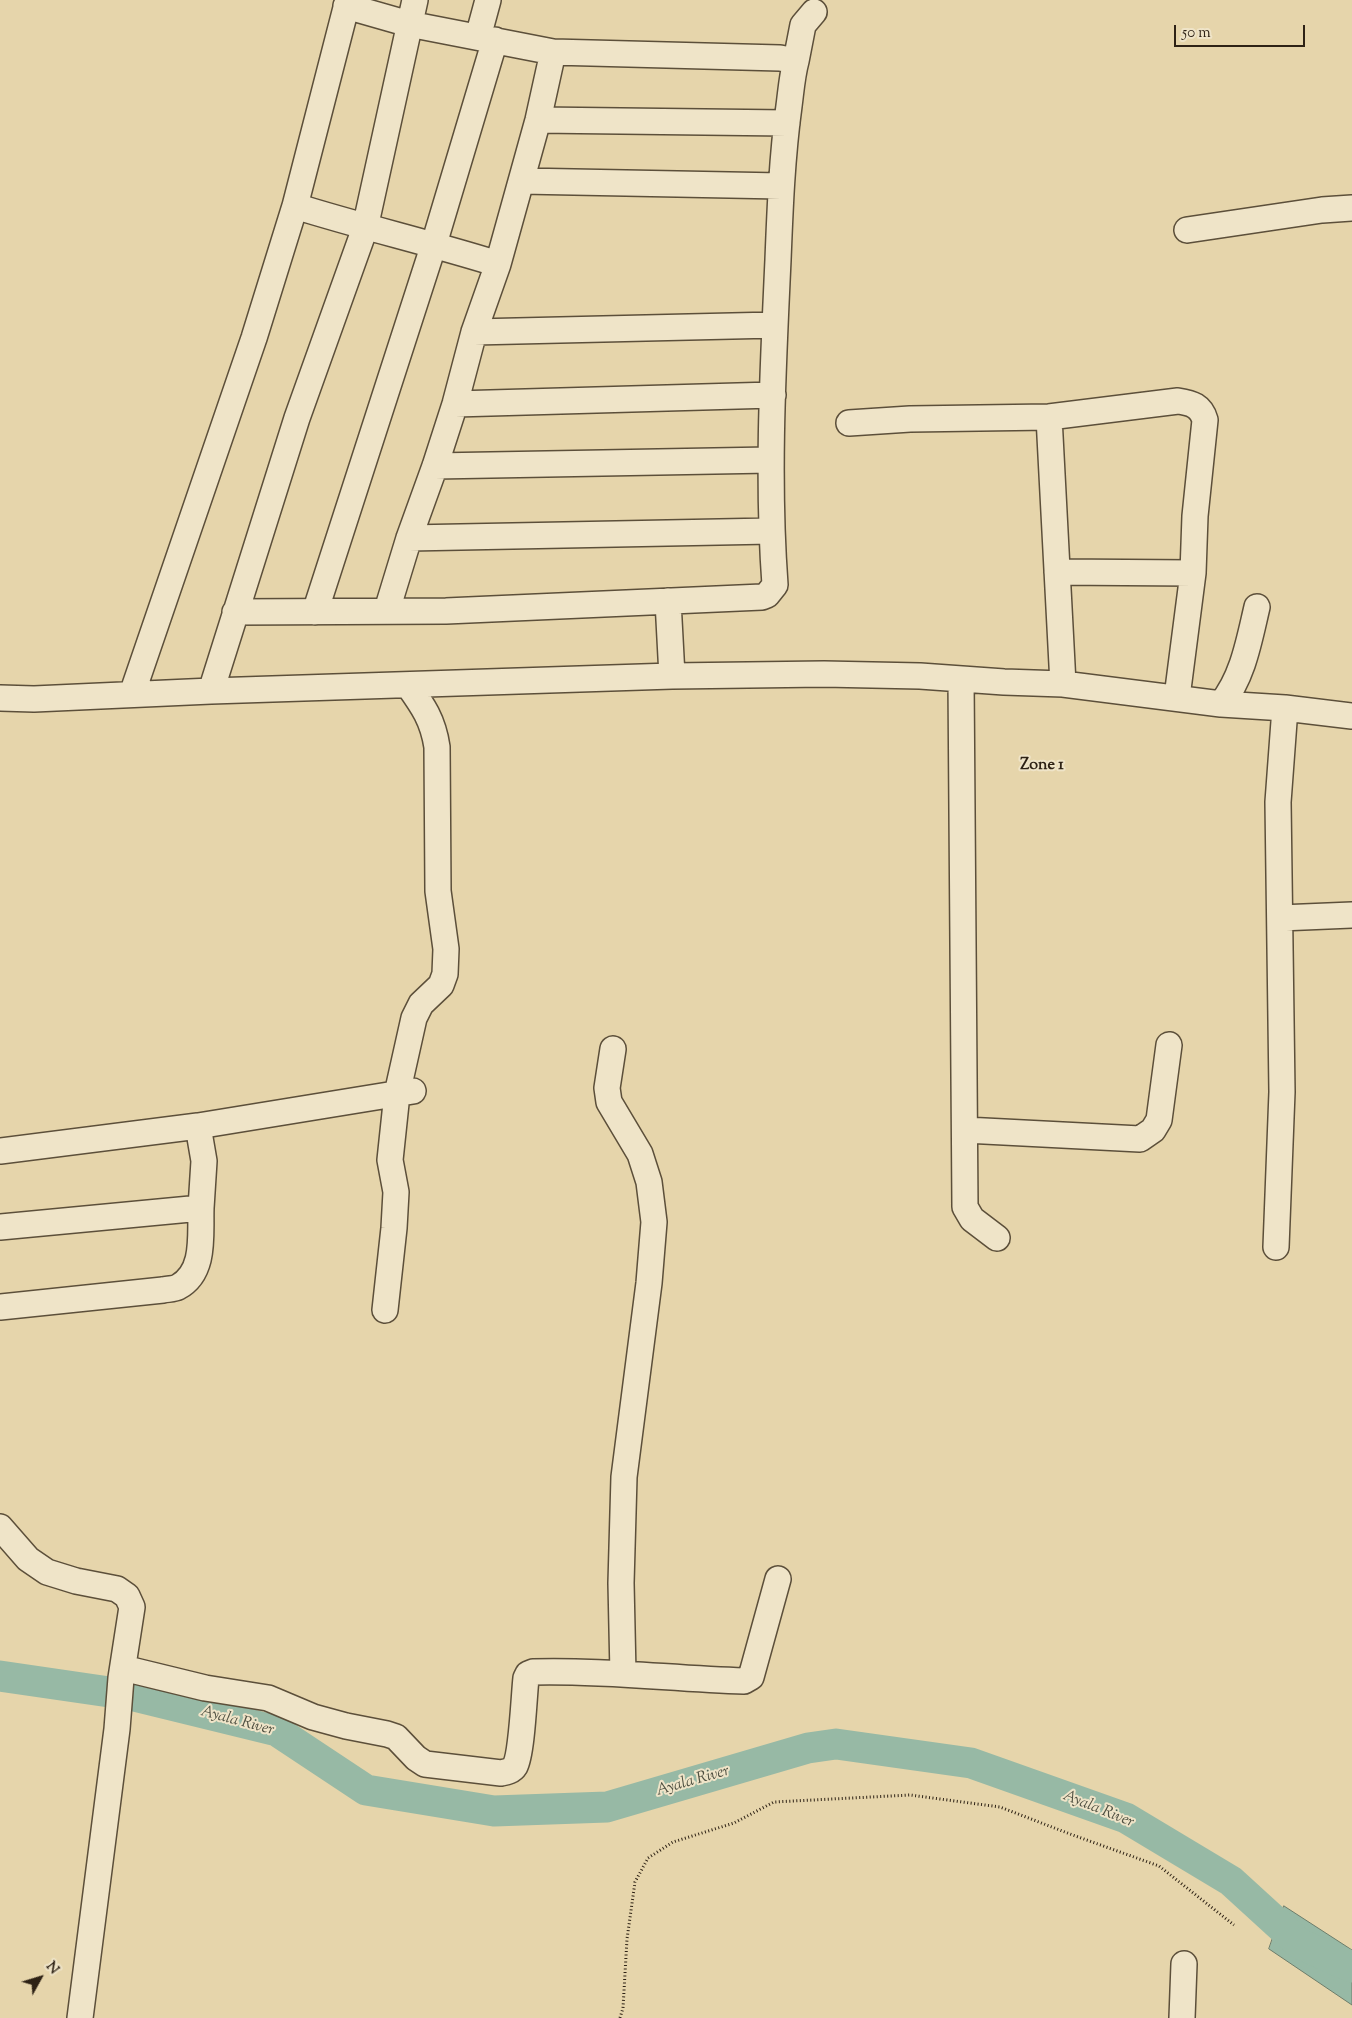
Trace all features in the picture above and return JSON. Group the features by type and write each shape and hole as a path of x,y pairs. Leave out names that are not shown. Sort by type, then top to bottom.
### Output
{"street":[{"path":"211,691 297,418 365,228 415,0"},
{"path":"315,612 434,244 487,38 488,0"},
{"path":"132,694 254,338 295,206 347,3 409,24 553,52 780,58 796,61"},
{"path":"235,612 446,611 767,595 775,585 771,531 770,460 781,186 786,123 803,25 814,12"},
{"path":"387,610 409,538 455,404 474,332 498,264 522,182 553,52"},
{"path":"538,120 786,123"},
{"path":"522,182 781,186"},
{"path":"295,206 365,228 434,244 498,264"},
{"path":"1187,230 1322,210 1352,208"},
{"path":"474,332 775,325"},
{"path":"455,404 773,395"},
{"path":"849,423 910,419 1049,417 1178,401 1189,402 1198,406 1203,412 1205,420 1196,516 1193,574 1177,697"},
{"path":"1049,417 1063,684"},
{"path":"435,466 770,460"},
{"path":"409,538 771,531"},
{"path":"1057,572 1193,574"},
{"path":"668,601 672,676"},
{"path":"1222,704 1232,690 1246,652 1257,608"},
{"path":"0,698 34,699 211,691 672,676 824,674 920,676 1063,684 1222,704 1285,708 1352,716"},
{"path":"961,679 965,1207 972,1219 997,1238"},
{"path":"385,1310 396,1192 390,1160 405,1093 414,1018 421,1004 441,984 445,974 446,949 438,891 437,747 434,729 428,715 408,685"},
{"path":"1276,1247 1282,1092 1278,802 1285,708"},
{"path":"1280,918 1352,915"},
{"path":"965,1130 1140,1139 1153,1130 1159,1120 1169,1045"},
{"path":"613,1048 607,1088 610,1102 640,1154 650,1182 654,1222 649,1283 624,1477 621,1582 623,1674"},
{"path":"0,1151 198,1126 405,1093"},
{"path":"0,1307 178,1287 193,1272 200,1258 204,1161 198,1126"},
{"path":"0,1228 201,1208"},
{"path":"0,1527 28,1559 46,1572 76,1581 117,1589 126,1596 132,1607 122,1673 117,1729 80,2018"},
{"path":"122,1673 268,1698 314,1717 396,1737 416,1758 425,1764 501,1773 509,1771 515,1765 520,1745 526,1678 528,1674 534,1672 574,1671 744,1681 751,1677 778,1579"},
{"path":"1182,2018 1184,1964"}],"path":[{"path":"620,2018 623,2008 627,1939 635,1882 648,1858 672,1842 734,1823 774,1802 910,1796 1000,1807 1159,1866 1234,1924"}],"shaded area":[{"path":"1284,1906 1352,1950 1352,2005 1269,1949"}],"waterway":[{"name":"Ayala River","path":"0,1676 130,1695 277,1731 366,1790 494,1811 607,1807 808,1748 836,1744 971,1763 1126,1818 1231,1881 1300,1944 1352,1967"}],"district":[{"name":"Zone 1","path":"1042,766"}]}
